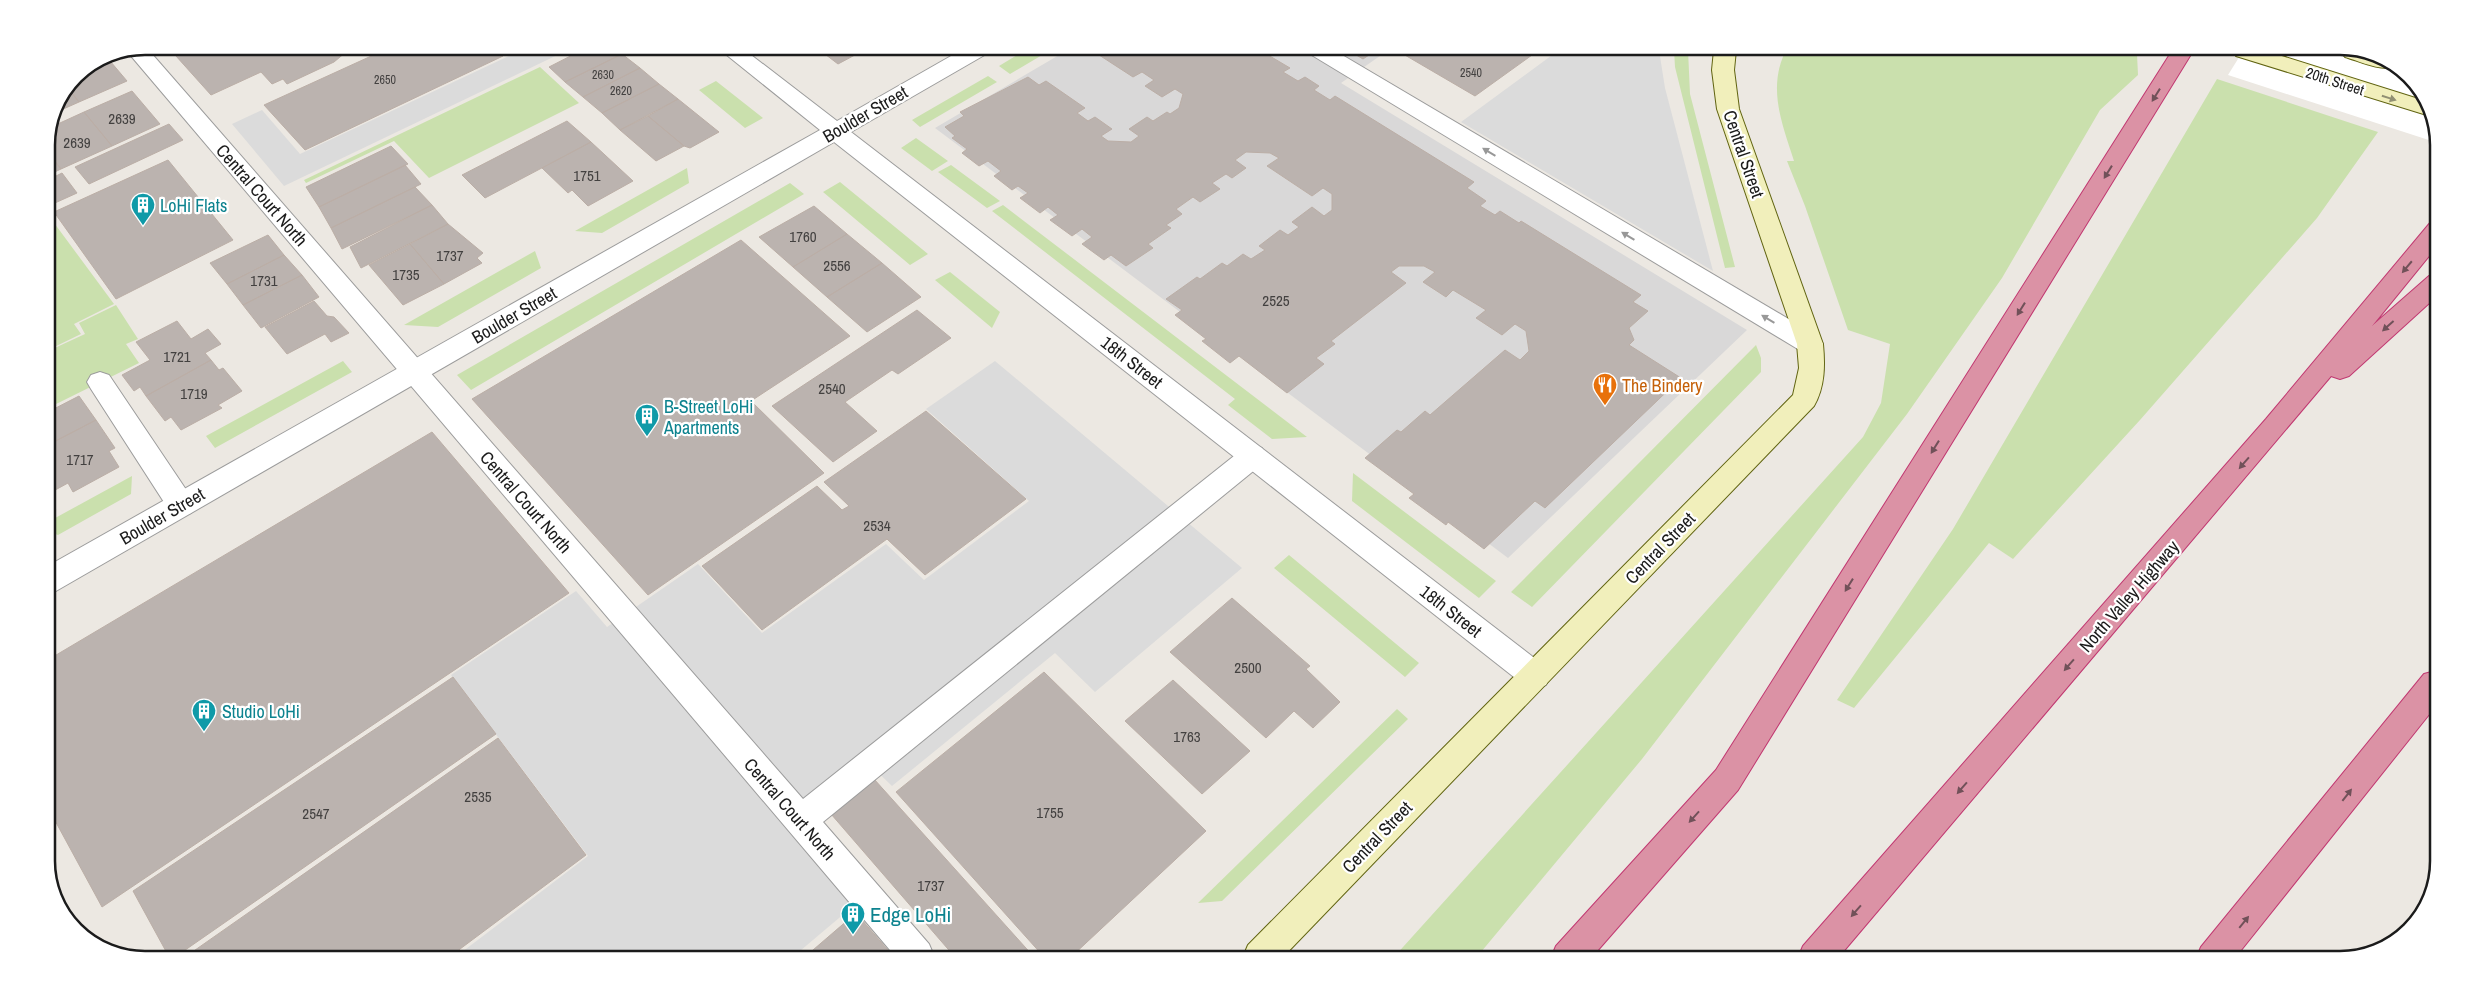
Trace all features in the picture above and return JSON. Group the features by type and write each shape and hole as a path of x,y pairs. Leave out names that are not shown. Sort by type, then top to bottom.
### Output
{"highway":[{"path":"1574,951 1726,780 2180,55"},
{"name":"North Valley Highway","path":"1821,951 2276,426 2430,240"},
{"path":"2276,426 2430,289"},
{"path":"2221,951 2430,690"}],"main road":[{"name":"Central Street","path":"1266,951 1805,399 1812,368 1810,344 1728,109 1723,70 1724,55"},
{"name":"20th Street","path":"2256,55 2422,108"}],"street":[{"name":"Central Court North","path":"142,55 913,951"},
{"name":"18th Street","path":"738,55 1534,676"},
{"name":"Boulder Street","path":"55,577 969,55"},
{"path":"1327,55 1810,344"},
{"path":"100,382 181,505"},
{"path":"800,821 1253,456"}],"shaded area":[{"path":"511,55 557,55 284,186 232,124 262,110 300,154"},
{"path":"1059,55 1381,55 1341,83 1747,330 1508,558 935,128"},
{"path":"1552,55 1660,55 1665,88 1713,271 1461,122"},
{"path":"995,361 1242,568 1095,692 1055,653 892,786 862,757 797,807 871,891 800,951 463,951 588,856 451,675 576,591 607,627 698,564 762,633 886,544 924,580 1029,501 926,409"}],"green space":[{"path":"1017,55 1042,55 1010,74 999,66"},
{"path":"1674,55 1688,55 1690,94 1735,267 1725,268 1675,67"},
{"path":"1784,55 2137,55 2138,75 2100,110 2002,278 1907,414 1642,759 1482,951 1399,951 1863,437 1881,403 1890,344 1848,330 1805,206 1787,161 1794,161 1778,106 1777,92 1780,64"},
{"path":"540,67 579,103 429,178 394,141 306,183 304,180"},
{"path":"988,76 997,82 920,127 912,120"},
{"path":"2217,79 2378,132 2317,218 2140,420 2013,559 1989,543 1854,708 1837,700 1953,529"},
{"path":"716,81 763,118 745,128 699,90"},
{"path":"916,138 948,161 932,171 901,148"},
{"path":"951,165 1000,201 987,208 938,172"},
{"path":"687,168 689,183 602,233 575,231"},
{"path":"840,182 928,254 910,265 823,192"},
{"path":"790,183 804,194 471,390 457,375"},
{"path":"1003,205 1307,437 1272,439 1228,405 1235,399 992,211"},
{"path":"55,224 114,304 74,324 81,334 55,347"},
{"path":"535,251 541,268 438,327 404,325"},
{"path":"950,272 1000,312 992,328 935,280"},
{"path":"116,305 138,339 126,344 139,363 55,405 55,348 85,334 79,323"},
{"path":"1756,345 1761,358 1761,372 1532,607 1511,592"},
{"path":"343,361 352,372 215,448 206,436"},
{"path":"1353,473 1496,581 1479,598 1352,501"},
{"path":"132,476 131,494 58,535 55,534 55,518"},
{"path":"1289,555 1419,663 1405,677 1274,568"},
{"path":"1397,709 1408,719 1222,901 1198,903"}],"pier":[{"path":"2240,55 2346,55 2369,60 2390,70 2404,81 2411,90 2421,105 2430,140 2228,75"}],"building":[{"path":"175,55 342,55 334,62 287,84 283,79 272,84 261,72 211,95"},
{"path":"373,55 503,56 305,150 264,105"},
{"path":"572,55 620,55 565,82 549,67"},
{"path":"620,55 623,55 640,68 583,97 565,82"},
{"path":"826,55 855,55 838,64"},
{"path":"1099,55 1268,55 1290,68 1283,72 1298,81 1305,77 1319,86 1314,90 1330,100 1335,96 1474,182 1467,188 1486,201 1480,206 1495,215 1500,211 1519,223 1521,221 1641,295 1633,302 1648,311 1629,328 1634,340 1629,345 1681,378 1545,508 1535,501 1484,549 1448,522 1446,525 1409,498 1414,494 1365,458 1397,430 1401,432 1425,411 1430,415 1505,350 1520,360 1529,351 1526,331 1515,324 1502,335 1476,318 1486,310 1453,290 1446,297 1423,282 1435,272 1424,266 1399,266 1391,272 1406,283 1331,341 1335,344 1316,358 1324,364 1287,393 1239,356 1230,363 1202,341 1206,339 1175,315 1182,310 1166,299 1197,277 1200,279 1222,263 1227,266 1243,254 1251,259 1265,250 1259,246 1280,230 1288,235 1299,227 1292,222 1312,207 1324,216 1332,210 1332,194 1323,188 1312,196 1267,166 1279,158 1270,153 1246,152 1235,160 1246,168 1232,178 1226,174 1212,183 1220,189 1200,202 1193,197 1176,209 1182,214 1166,225 1171,228 1148,244 1153,248 1126,266 1111,255 1104,260 1082,244 1092,237 1082,229 1072,236 1050,220 1058,215 1048,207 1040,213 1020,198 1028,193 1018,186 1012,190 994,176 1001,171 988,161 979,166 962,153 967,149 952,138 955,136 945,127 964,116 960,112 1028,77 1039,85 1046,81 1085,108 1077,113 1088,121 1095,117 1112,129 1101,136 1108,141 1131,142 1139,136 1129,129 1147,117 1153,121 1167,112 1170,114 1179,108 1183,94 1175,89 1162,97 1145,86 1154,80 1142,72 1133,77"},
{"path":"1356,55 1369,55 1363,59"},
{"path":"1405,55 1532,55 1475,96"},
{"path":"111,62 127,81 79,102 72,93 81,81 105,64"},
{"path":"640,68 659,84 602,113 583,97"},
{"path":"659,84 678,99 620,130 602,113"},
{"path":"132,91 160,124 112,146 84,112"},
{"path":"72,93 79,102 62,109"},
{"path":"678,99 719,132 690,148 684,146 648,116"},
{"path":"84,112 112,146 61,169 55,161 57,124"},
{"path":"648,116 684,146 656,161 620,130"},
{"path":"567,121 591,142 485,198 462,175"},
{"path":"169,124 183,140 89,184 75,167"},
{"path":"591,142 633,181 588,206 572,190 568,193 542,168"},
{"path":"391,146 408,164 319,207 306,187"},
{"name":"LoHi Flats","path":"168,160 233,240 116,299 55,212"},
{"path":"55,161 61,169 55,172"},
{"path":"405,165 421,184 331,228 319,207"},
{"path":"62,173 77,193 55,203 55,176"},
{"path":"415,187 432,205 342,249 331,228"},
{"path":"432,205 448,224 361,268 350,247"},
{"path":"814,206 847,234 793,267 759,237"},
{"path":"448,224 483,253 477,258 482,263 444,284 410,244"},
{"path":"847,234 882,263 827,297 793,267"},
{"path":"268,235 284,255 227,284 210,263"},
{"name":"B-Street LoHi Apartments","path":"741,240 850,336 751,401 824,473 648,595 472,399"},
{"path":"410,244 444,284 403,305 369,265"},
{"path":"284,255 302,275 243,305 227,284"},
{"path":"882,263 921,297 867,332 827,297"},
{"path":"302,275 319,297 261,328 243,305"},
{"path":"314,301 327,316 334,317 349,333 331,342 325,334 287,354 265,327"},
{"path":"917,310 951,338 898,374 892,370 845,402 877,431 833,462 772,406"},
{"path":"177,321 191,339 208,329 221,344 205,353 211,360 146,396 140,387 134,391 122,375 150,360 136,342"},
{"path":"211,360 219,370 223,368 242,391 218,405 222,408 181,430 171,417 165,421 146,396"},
{"path":"79,396 96,420 55,441 55,408"},
{"path":"926,411 1026,499 925,575 887,539 762,630 702,566 817,486 842,510 849,506 824,482"},
{"path":"96,420 115,448 109,451 119,467 73,492 68,483 55,490 55,441"},
{"name":"Studio LoHi","path":"432,432 569,593 102,907 55,821 55,656"},
{"path":"1232,598 1310,666 1306,669 1340,702 1313,728 1294,711 1266,738 1170,652"},
{"path":"1044,672 1206,831 1077,951 1039,951 896,792"},
{"path":"453,677 496,734 184,951 166,951 133,891"},
{"path":"1173,680 1250,751 1202,794 1125,721"},
{"path":"498,738 586,855 457,951 194,951"},
{"path":"874,779 1029,951 950,951 831,814"},
{"name":"Edge LoHi","path":"856,913 889,951 812,951"}],"place":[{"name":"LoHi Flats","path":"143,226"},
{"name":"The Bindery","path":"1605,406"},
{"name":"B-Street LoHi Apartments","path":"647,437"},
{"name":"Studio LoHi","path":"204,732"},
{"name":"Edge LoHi","path":"853,935"}]}
